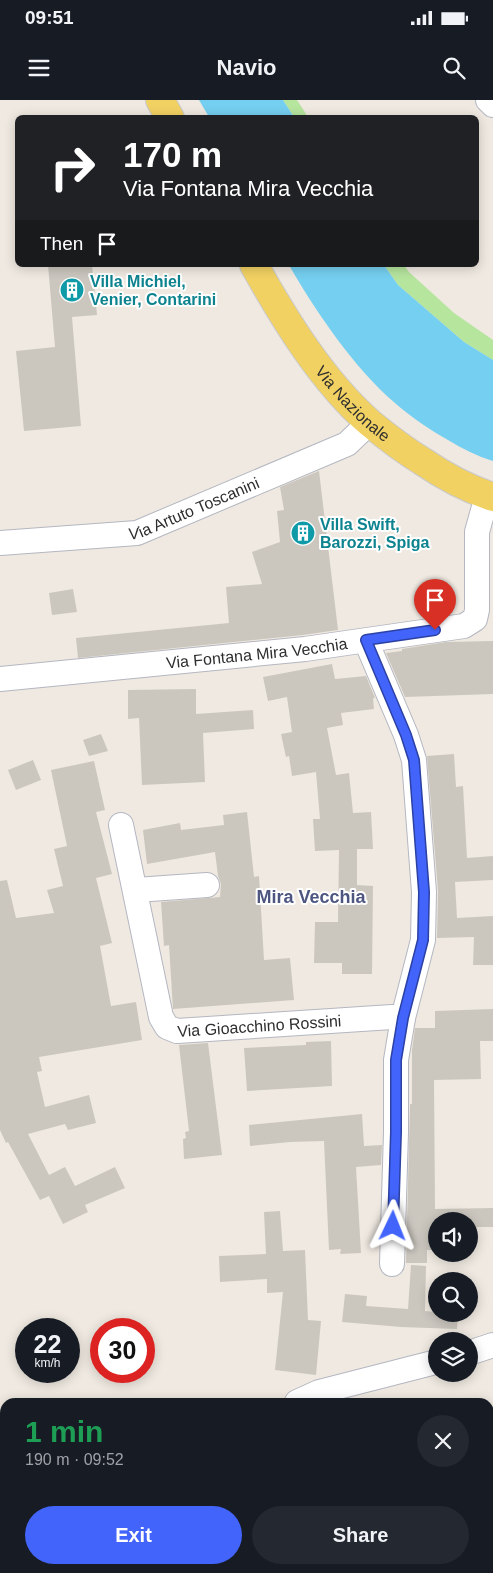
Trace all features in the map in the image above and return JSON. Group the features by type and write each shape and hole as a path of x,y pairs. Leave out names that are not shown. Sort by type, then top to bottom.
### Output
{"main road":[{"path":"160,100 168,115"},
{"name":"Via Nazionale","path":"255,267 277,306 340,393 370,422 403,448 448,478 490,496"}],"street":[{"path":"488,100 493,105"},
{"name":"Via Artuto Toscanini","path":"0,543 137,533 347,444 370,422"},
{"name":"Via Fontana Mira Vecchia","path":"0,679 305,649 464,626 475,619 477,610 477,532 490,496"},
{"path":"366,640 406,735 414,760 424,892 423,940 403,1018 396,1060 392,1264"},
{"name":"Via Gioacchino Rossini","path":"121,825 161,1016 167,1026 177,1031 392,1017 403,1018"},
{"path":"136,890 207,884"},
{"path":"478,1350 493,1346"},
{"path":"306,1398 319,1392 428,1364"}],"green space":[{"path":"283,100 297,100 307,115 293,115"},
{"path":"385,267 405,267 454,313 493,340 493,360 464,342 398,285"}],"water":[{"path":"199,100 283,100 293,115 208,115"},
{"path":"290,267 385,267 398,285 464,342 493,360 493,461 481,457 434,432 395,403 351,356 311,301"}],"building":[{"path":"48,267 92,267 97,315 72,317 81,426 24,431 16,351 55,347"},
{"path":"319,471 338,630 78,658 76,638 229,623 226,587 262,584 252,552 280,542 277,511 284,510 280,487"},
{"path":"73,589 77,612 52,615 49,593"},
{"path":"493,641 493,694 405,697 386,653 446,642"},
{"path":"332,664 335,679 366,676 375,698 373,698 374,709 341,713 343,725 327,728 336,775 349,773 353,813 371,812 373,849 357,849 357,885 373,886 372,974 342,974 342,963 314,963 315,922 338,922 339,850 315,851 313,819 320,819 316,772 292,776 289,756 286,757 281,734 292,732 287,697 268,701 263,677"},
{"path":"196,689 196,714 253,710 254,729 203,733 205,782 142,785 139,718 128,719 128,690"},
{"path":"101,734 108,751 89,756 83,740"},
{"path":"454,754 456,787 463,786 467,858 493,856 493,880 455,882 457,918 493,916 493,965 473,965 474,937 437,938 438,891 427,756"},
{"path":"33,760 41,780 16,790 8,770"},
{"path":"94,761 105,810 96,812 112,874 96,878 112,943 100,946 111,1006 136,1002 142,1040 39,1057 42,1071 37,1072 45,1107 89,1095 96,1123 68,1130 65,1124 28,1134 49,1175 65,1167 75,1186 115,1167 125,1188 85,1205 88,1212 63,1224 49,1196 40,1200 0,1130 0,881 7,880 16,918 54,913 47,890 63,886 54,849 67,846 51,770"},
{"path":"247,812 254,877 259,876 264,960 290,958 294,1000 173,1009 169,945 164,946 161,902 220,897 221,884 215,852 147,864 143,830 180,823 181,830 224,825 223,815"},
{"path":"493,1009 493,1041 480,1041 481,1079 434,1080 435,1209 493,1208 493,1227 478,1227 478,1212 428,1212 427,1263 406,1263 410,1104 412,1104 412,1050 415,1028 435,1028 435,1011"},
{"path":"331,1041 332,1086 247,1091 244,1048 306,1045 306,1042"},
{"path":"208,1043 222,1155 184,1159 183,1139 186,1138 185,1132 189,1131 179,1045"},
{"path":"362,1114 364,1146 382,1145 381,1165 356,1167 361,1253 340,1254 341,1249 329,1250 324,1141 250,1146 249,1125"},
{"path":"280,1211 283,1251 305,1250 308,1320 321,1321 316,1375 275,1370 283,1292 267,1293 267,1279 220,1282 219,1256 266,1254 264,1212"},
{"path":"411,1265 426,1266 425,1311 428,1311 428,1322 457,1322 457,1329 342,1322 345,1294 367,1296 366,1306 408,1309"}],"place":[{"name":"Villa Michiel, Venier, Contarini","path":"72,290"},
{"name":"Villa Swift, Barozzi, Spiga","path":"303,533"}],"district":[{"name":"Mira Vecchia","path":"311,897"}],"route":[{"path":"393,1226 396,1060 403,1018 423,940 424,892 414,760 406,735 366,640 435,630"}]}
